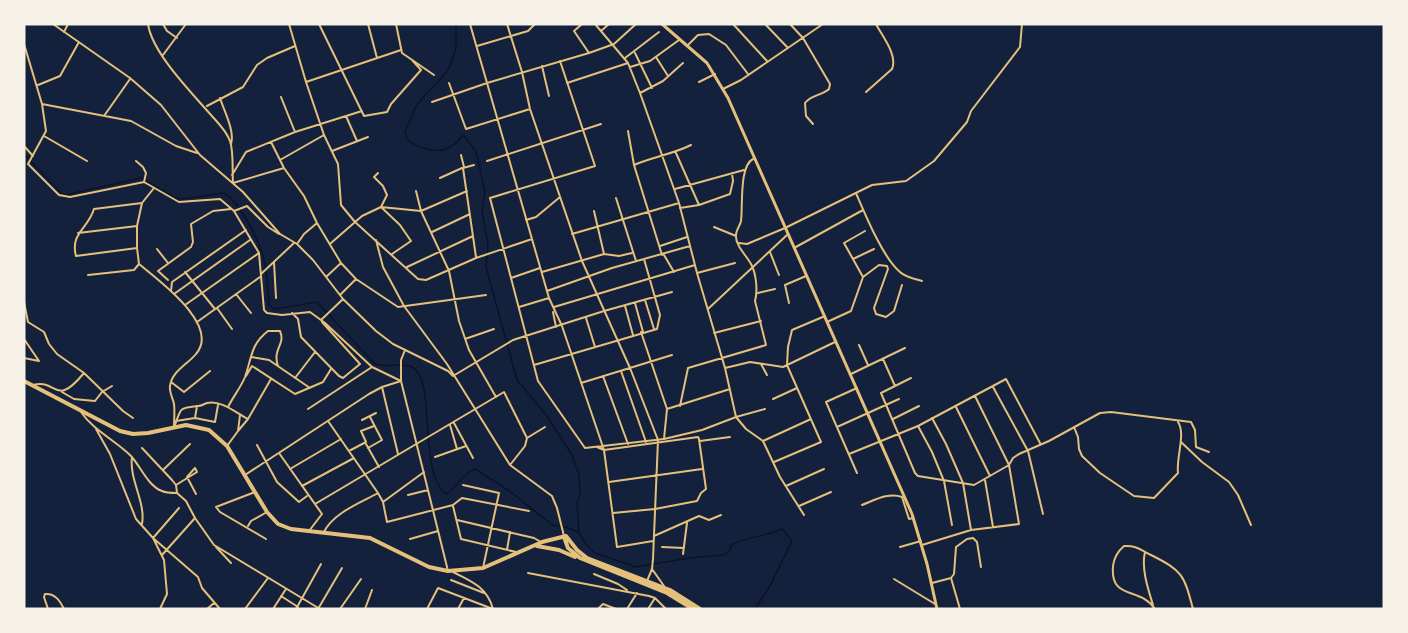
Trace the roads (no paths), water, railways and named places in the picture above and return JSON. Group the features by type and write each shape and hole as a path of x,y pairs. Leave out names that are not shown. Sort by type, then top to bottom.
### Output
{"main road":[{"path":"24,381 120,431 148,433 186,425 203,427 218,436 227,446 267,512 272,519 284,527 370,538 429,567 449,571 483,568 542,542 565,537 580,558"},
{"path":"533,546 559,550 647,583 664,587 700,609"},
{"path":"559,550 570,546"},
{"path":"570,546 587,558 647,583 693,609"}],"street":[{"path":"53,24 130,78 161,105 200,155 261,210 280,234"},
{"path":"64,32 68,24"},
{"path":"148,24 153,39 163,55 190,92 226,132 231,144"},
{"path":"163,24 166,31 177,38"},
{"path":"163,55 186,24"},
{"path":"319,24 355,93 364,116 387,112 391,104 421,70 412,60"},
{"path":"368,24 377,58"},
{"path":"396,24 402,53 434,75"},
{"path":"470,24 549,298 562,326 603,448 617,547 653,541"},
{"path":"507,24 522,72 530,109 572,234 588,276 630,368 658,442 653,559 647,583"},
{"path":"476,47 528,31 535,24"},
{"path":"582,24 574,31 589,53"},
{"path":"595,24 625,58 640,93 679,203 725,368 736,417 746,429 763,441 785,486 804,515"},
{"path":"601,31 609,24"},
{"path":"432,102 614,44 636,24"},
{"path":"662,24 707,63 723,89 851,374 911,515 921,543 937,607"},
{"path":"733,24 767,61"},
{"path":"765,24 788,48"},
{"path":"790,24 803,38 830,84 829,90 812,96 805,103 806,116 813,124"},
{"path":"723,89 823,24"},
{"path":"866,92 892,69 894,64 893,56 876,24"},
{"path":"739,243 747,244 785,228 872,184 906,181 934,161 967,122 971,111 1020,47 1022,24"},
{"path":"290,25 320,124 338,164 341,205 355,222 422,280 532,239"},
{"path":"625,58 659,32"},
{"path":"687,46 698,35 705,32 726,45 749,74"},
{"path":"630,67 642,65 679,40"},
{"path":"37,86 60,76 79,42"},
{"path":"24,44 46,123 44,136 24,168"},
{"path":"207,106 243,87 257,65 295,46"},
{"path":"306,82 401,50"},
{"path":"634,51 652,87"},
{"path":"656,57 668,76"},
{"path":"560,61 595,166 490,198 534,365 543,388 552,398 582,446 603,448 730,437"},
{"path":"567,83 628,63"},
{"path":"640,93 668,76 683,63"},
{"path":"542,66 549,96"},
{"path":"699,82 715,74"},
{"path":"104,116 130,78"},
{"path":"449,83 466,129 530,109"},
{"path":"281,97 295,132"},
{"path":"220,98 233,138 231,144 232,183"},
{"path":"42,104 131,121 176,146 200,155"},
{"path":"232,175 246,153 295,132 362,111"},
{"path":"346,116 358,141"},
{"path":"487,161 601,124"},
{"path":"628,131 634,165 660,246 674,272"},
{"path":"280,160 324,135"},
{"path":"44,136 87,161"},
{"path":"332,151 368,137"},
{"path":"271,142 341,263 356,279 398,307 486,295"},
{"path":"634,165 691,145"},
{"path":"24,146 30,160 64,197 144,182 179,202 220,199 234,210 259,253 264,310 273,315 310,312 372,368 402,381"},
{"path":"676,152 699,205"},
{"path":"461,155 476,258"},
{"path":"680,405 688,368 766,345 755,301 757,294 753,268 740,249 736,236 741,217 744,171 749,161 753,159"},
{"path":"136,161 143,166 146,175 144,182"},
{"path":"441,178 463,167 474,165"},
{"path":"232,183 284,168"},
{"path":"674,189 744,171"},
{"path":"331,243 355,222 381,207 387,195 383,186 374,177 378,173"},
{"path":"680,208 699,205 730,194 732,173"},
{"path":"154,188 142,203 137,226 138,266 185,305 197,322 202,335 197,353 171,382 174,427"},
{"path":"416,191 421,211 449,271 465,339 475,363 496,397"},
{"path":"381,207 421,211 467,191"},
{"path":"856,193 878,241 901,273 922,282"},
{"path":"526,220 536,217 560,197"},
{"path":"616,198 636,261"},
{"path":"137,248 76,256 74,245 78,233 89,222 94,209 142,203"},
{"path":"572,234 679,203"},
{"path":"381,207 400,225 411,241 392,254"},
{"path":"168,280 158,271 191,247 194,242 191,224 194,221 213,210 249,208 268,227 295,244 313,260 343,299 376,331 453,376"},
{"path":"794,248 863,210"},
{"path":"594,211 604,254"},
{"path":"432,232 470,214"},
{"path":"197,322 261,274 317,222"},
{"path":"78,233 137,226"},
{"path":"714,227 736,236"},
{"path":"172,292 172,282 246,230"},
{"path":"863,277 844,243 865,231"},
{"path":"708,309 788,234"},
{"path":"407,267 473,236"},
{"path":"660,246 687,237"},
{"path":"172,292 192,281 251,239"},
{"path":"376,240 383,267 404,306 447,364 510,465 552,496 565,537"},
{"path":"547,291 588,276 690,246"},
{"path":"157,249 168,263"},
{"path":"853,259 874,249"},
{"path":"770,252 779,275"},
{"path":"185,305 259,253"},
{"path":"511,278 604,254 619,256 632,253"},
{"path":"644,260 660,315 655,329"},
{"path":"274,262 276,298"},
{"path":"326,277 341,263"},
{"path":"697,273 735,263"},
{"path":"827,322 851,311 863,277 879,265 884,264 888,269 874,308 876,314 886,317 894,311 902,285"},
{"path":"553,308 695,265"},
{"path":"88,275 134,270 138,266"},
{"path":"185,272 232,329"},
{"path":"789,303 785,285 806,276"},
{"path":"340,295 356,279"},
{"path":"757,294 775,289"},
{"path":"453,376 513,340 672,292"},
{"path":"236,294 251,313"},
{"path":"519,307 549,298"},
{"path":"321,320 343,299"},
{"path":"645,299 655,329"},
{"path":"24,302 28,322 44,332 49,344 57,354 84,373 127,415 133,418"},
{"path":"635,302 642,332 667,409 664,439"},
{"path":"625,305 633,335"},
{"path":"553,308 556,327"},
{"path":"298,320 304,312"},
{"path":"292,313 298,320 301,337 331,369 343,378 360,364 323,325 321,320"},
{"path":"773,463 821,442 787,365 792,330 825,316"},
{"path":"586,317 595,347"},
{"path":"714,333 761,321"},
{"path":"465,339 494,329"},
{"path":"534,365 655,329"},
{"path":"245,377 255,345 268,331 281,332 281,343 275,355 278,366"},
{"path":"24,339 39,362 24,358"},
{"path":"725,368 750,362 777,367 787,365 836,342"},
{"path":"859,345 868,365"},
{"path":"851,374 905,348"},
{"path":"405,350 400,371 449,571 477,583 486,593 493,609"},
{"path":"295,378 315,352"},
{"path":"581,383 672,355"},
{"path":"251,357 264,358 310,388"},
{"path":"883,358 895,386"},
{"path":"761,364 766,375"},
{"path":"228,407 252,366 295,394 322,382 331,369"},
{"path":"308,409 372,368"},
{"path":"171,382 184,392 210,371"},
{"path":"621,371 646,443"},
{"path":"59,391 70,389 84,373"},
{"path":"603,376 628,445"},
{"path":"911,378 881,393 916,475 974,485 1009,465 1013,458 1100,412 1191,423 1195,430 1196,447 1209,452"},
{"path":"227,446 248,419 271,379"},
{"path":"849,454 918,426 1006,380 1041,444"},
{"path":"245,475 382,387 402,381"},
{"path":"32,385 38,383 74,399 95,401 102,392 112,386"},
{"path":"992,386 1028,451 1043,514"},
{"path":"382,387 398,456"},
{"path":"667,409 730,388"},
{"path":"773,399 797,388"},
{"path":"857,388 826,402 857,473"},
{"path":"315,504 504,392 527,438 525,446 510,465"},
{"path":"900,548 971,530 1019,524 1009,465 975,396"},
{"path":"837,427 899,399"},
{"path":"174,427 182,408 207,403 228,407 248,419"},
{"path":"176,421 195,418 215,422 218,404"},
{"path":"195,418 197,406"},
{"path":"893,419 919,406"},
{"path":"956,407 990,476"},
{"path":"658,442 765,409"},
{"path":"79,410 96,429 110,454 136,519 153,538 162,555 167,594 160,609"},
{"path":"362,420 376,413"},
{"path":"238,431 240,415"},
{"path":"368,448 382,440 369,417"},
{"path":"932,418 963,483 971,530"},
{"path":"763,441 811,419"},
{"path":"328,421 378,493 383,502 387,522 453,505 462,498 529,511"},
{"path":"1074,427 1083,456 1113,483 1134,496 1154,498 1178,473 1177,462 1182,432 1178,422"},
{"path":"452,424 473,458"},
{"path":"452,424 457,449"},
{"path":"374,426 361,431 379,467"},
{"path":"918,426 944,481 952,525"},
{"path":"527,438 545,427"},
{"path":"96,429 132,457 154,485 163,492 177,493 186,501 214,545 231,563"},
{"path":"290,469 341,439"},
{"path":"613,513 696,502 706,489 699,439"},
{"path":"1181,442 1202,462 1229,482 1238,495 1251,525"},
{"path":"349,451 365,443"},
{"path":"164,470 189,444"},
{"path":"257,445 277,482 299,502 308,496"},
{"path":"435,457 466,446"},
{"path":"142,448 176,485 177,493"},
{"path":"279,453 322,514 308,531"},
{"path":"132,457 130,467 143,515 142,525"},
{"path":"302,486 354,458"},
{"path":"176,485 197,472 195,468 187,477"},
{"path":"609,482 702,469"},
{"path":"785,486 824,469"},
{"path":"383,502 424,472"},
{"path":"187,477 196,494"},
{"path":"986,480 993,527"},
{"path":"463,485 499,493 483,568"},
{"path":"408,495 428,490"},
{"path":"255,492 216,507 220,512 266,539"},
{"path":"799,506 831,492"},
{"path":"324,532 329,523 339,515 378,493"},
{"path":"862,505 889,495 902,497 911,515"},
{"path":"453,505 461,539 519,553"},
{"path":"153,538 179,508"},
{"path":"247,526 267,512"},
{"path":"654,536 701,516 709,520 722,515"},
{"path":"162,555 195,518"},
{"path":"457,520 542,542"},
{"path":"683,554 687,522"},
{"path":"410,539 438,531"},
{"path":"507,550 510,532"},
{"path":"153,538 198,577 202,588 220,609"},
{"path":"932,584 951,578 954,574 956,547 961,542 973,538 977,542 981,567"},
{"path":"214,545 319,609 342,568"},
{"path":"1155,609 1148,599 1127,594 1113,576 1113,563 1120,549 1130,546 1145,552 1162,560 1181,574 1186,582 1193,609"},
{"path":"662,547 684,548"},
{"path":"1145,552 1147,583 1155,609"},
{"path":"281,596 297,608 321,564"},
{"path":"652,568 664,587"},
{"path":"528,573 627,590 655,598 666,609"},
{"path":"594,574 627,590"},
{"path":"244,609 268,578"},
{"path":"951,578 960,609"},
{"path":"340,609 361,579"},
{"path":"894,579 937,607"},
{"path":"451,580 486,593"},
{"path":"273,609 286,588"},
{"path":"427,609 438,588 493,609"},
{"path":"365,609 372,590"},
{"path":"627,609 637,593"},
{"path":"48,609 45,594 58,599 64,609"},
{"path":"458,609 464,598"},
{"path":"648,609 655,598"},
{"path":"207,609 214,603"},
{"path":"598,609 603,604 616,609"}],"waterway":[{"path":"456,24 456,48 452,61 447,72 417,104 405,132 406,137 420,147 439,150 452,146 463,135 476,151 485,192 482,211 488,245 486,267 517,380 547,416 572,455 579,475 580,494 577,502 579,533 595,553 636,567 724,555 730,550 731,545 782,529 792,541 771,584 755,609"},
{"path":"24,154 65,195 141,178 175,198 224,193 230,197 241,211 260,246 266,272 269,305 274,309 317,302 375,364 408,366 419,375 424,388 432,466 437,482 446,494 475,469 511,492 552,525 578,532"}]}
